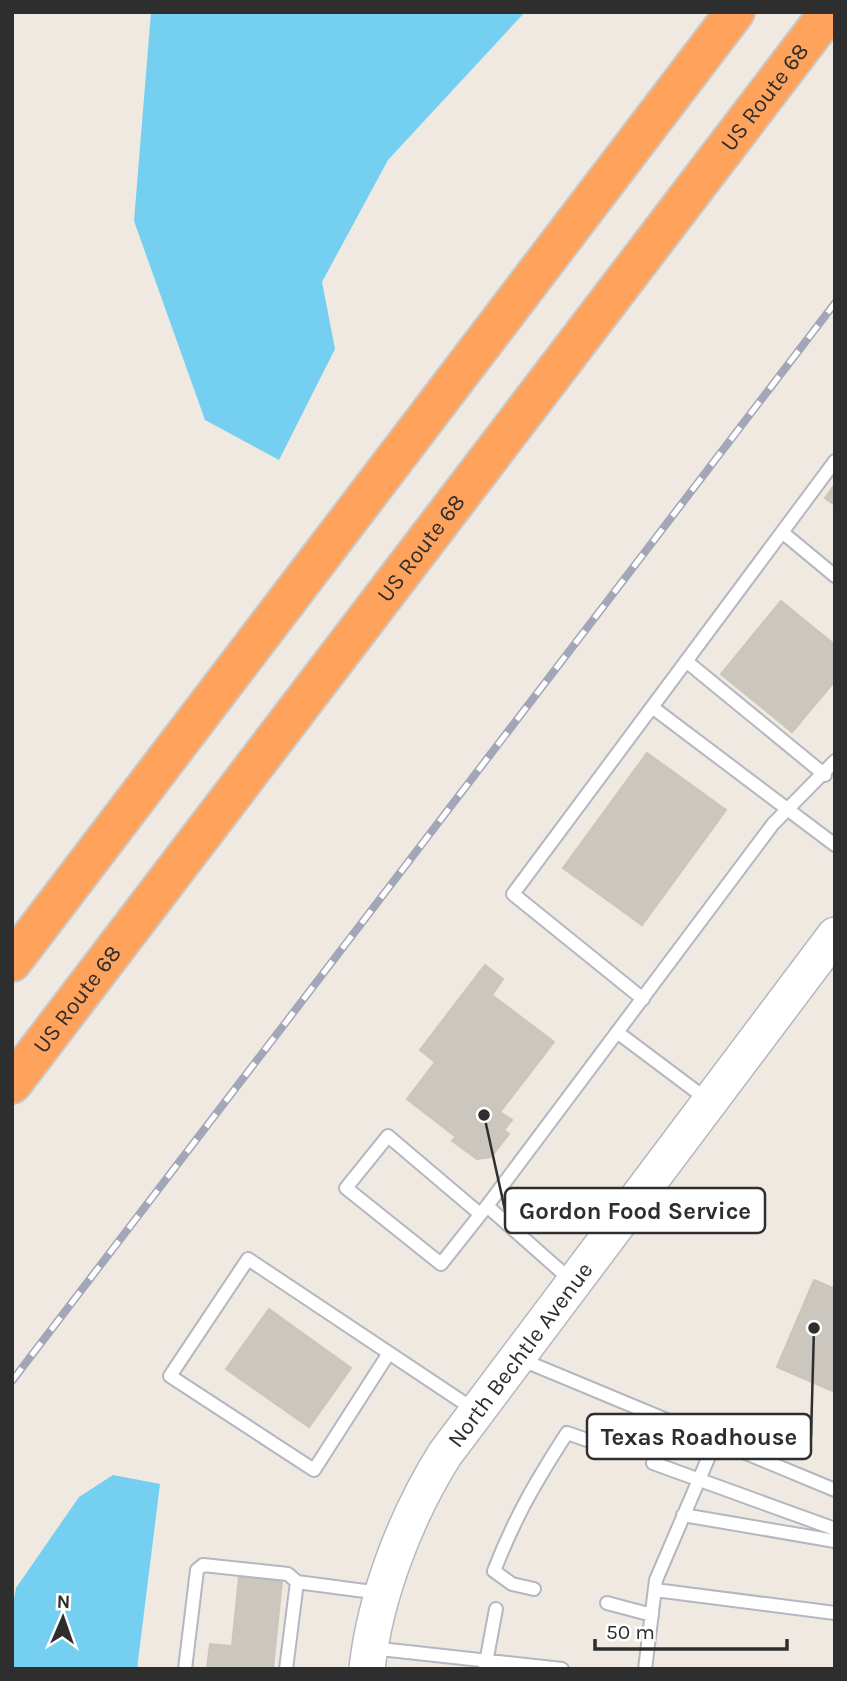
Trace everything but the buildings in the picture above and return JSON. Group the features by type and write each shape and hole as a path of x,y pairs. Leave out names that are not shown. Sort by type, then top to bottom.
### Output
{"highway":[{"path":"12,962 735,12"},
{"name":"US Route 68","path":"12,1084 829,12"}],"street":[{"name":"North Bechtle Avenue","path":"368,1658 383,1593 434,1472 476,1411 835,935"}],"lane":[{"path":"643,999 513,894 835,461"},
{"path":"782,532 835,576"},
{"path":"686,661 825,775"},
{"path":"652,707 835,845"},
{"path":"573,1282 483,1210 388,1136 346,1188 441,1264 483,1210 617,1031 643,999 774,824 825,775 835,761"},
{"path":"617,1031 710,1101"},
{"path":"389,1353 314,1470 170,1376 247,1259 389,1353 476,1411"},
{"path":"517,1357 835,1490"},
{"path":"534,1589 512,1584 494,1571 508,1536 522,1504 567,1433 593,1442"},
{"path":"645,1669 655,1590 683,1515 716,1440"},
{"path":"653,1463 835,1530"},
{"path":"683,1515 835,1541"},
{"path":"185,1669 197,1570 203,1565 288,1574 297,1582 383,1593"},
{"path":"286,1669 297,1582"},
{"path":"655,1590 835,1614"},
{"path":"607,1603 652,1615"},
{"path":"486,1665 496,1609"},
{"path":"368,1658 562,1669"}],"water":[{"path":"151,12 525,12 388,160 322,282 335,349 279,460 205,420 134,221"},
{"path":"113,1475 160,1484 137,1669 12,1669 12,1609 16,1588 79,1497"}],"railway":[{"path":"12,1381 835,303"}],"place":[{"name":"Gordon Food Service","path":"484,1115"},
{"name":"Texas Roadhouse","path":"814,1328"}]}
